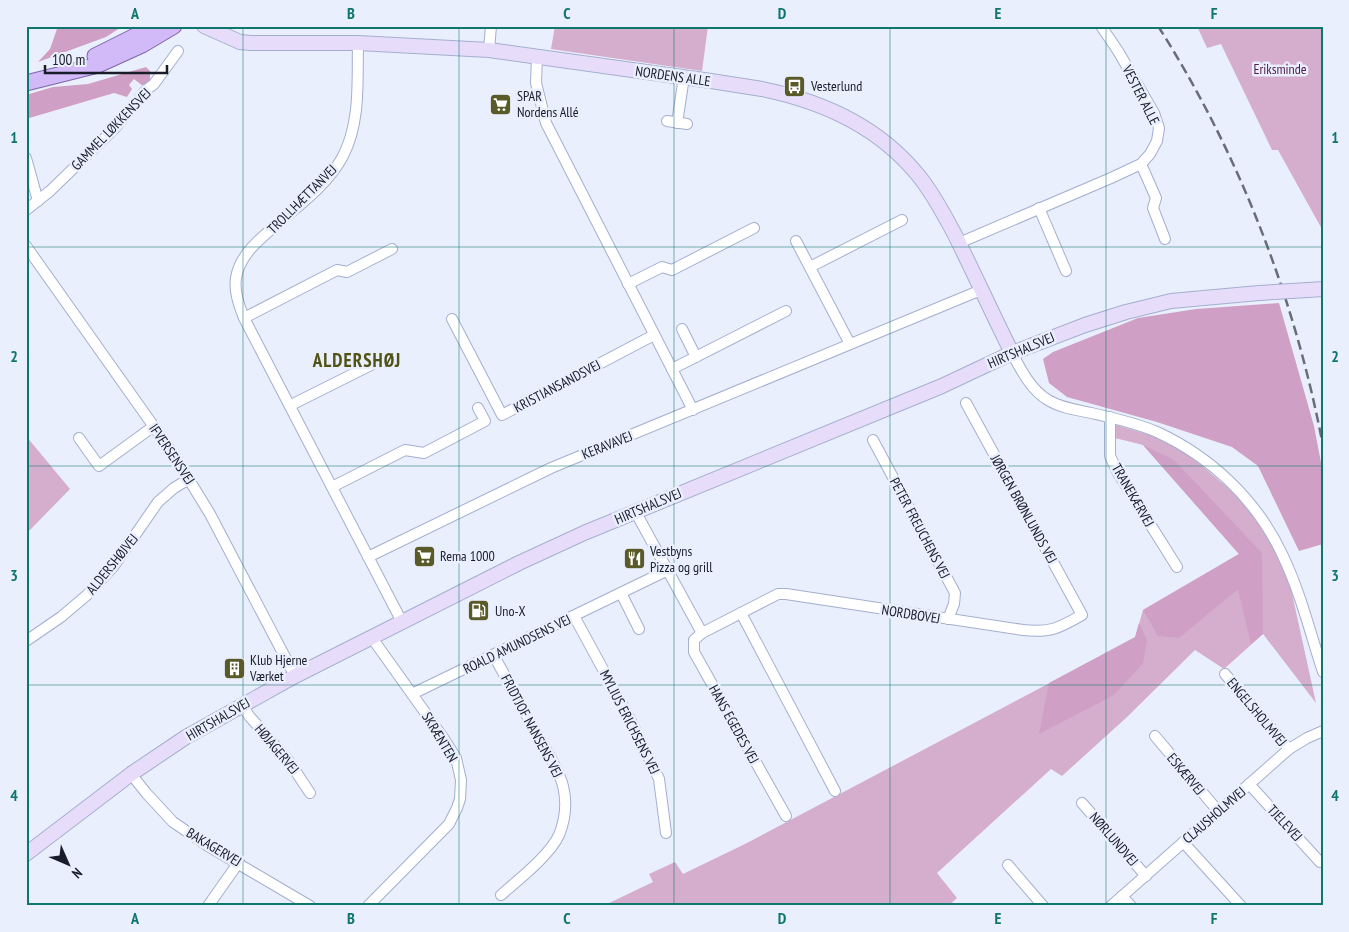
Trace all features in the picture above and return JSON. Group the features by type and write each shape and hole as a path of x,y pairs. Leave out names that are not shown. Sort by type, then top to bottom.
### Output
{"main road":[{"path":"151,26 112,48 26,83 98,65 142,45 174,26"}],"street":[{"name":"NORDENS ALLE","path":"204,26 233,39 251,43 358,43 490,50 537,56 684,77 791,95 842,115 862,126 898,155 918,175 940,207 1012,353"},
{"path":"490,50 491,26"},
{"name":"VESTER ALLE","path":"1101,26 1118,51 1149,105 1159,128 1157,141 1150,154 1141,164"},
{"name":"TROLLHÆTTANVEJ","path":"358,43 356,112 348,146 340,162 329,176 253,246 243,259 236,277 236,295 244,318 291,405 402,622"},
{"name":"GAMMEL LØKKENSVEJ","path":"26,210 86,158 115,128 146,90 154,84 178,50"},
{"path":"537,56 536,83 546,123 693,410"},
{"path":"677,122 684,77"},
{"path":"26,158 38,201"},
{"path":"959,243 1141,164 1156,198 1153,208 1165,239"},
{"path":"1039,208 1066,270"},
{"path":"810,267 902,220"},
{"path":"628,284 662,267 672,270 754,228"},
{"path":"796,241 850,344"},
{"name":"IFVERSENSVEJ","path":"26,246 154,426 189,479 210,514 294,676"},
{"path":"244,318 337,270 347,272 392,249"},
{"name":"HIRTSHALSVEJ","path":"26,854 131,774 186,737 294,676 519,563 635,511 942,386 1012,353 1085,325 1126,312 1172,301 1323,289"},
{"name":"KERAVAVEJ","path":"368,557 551,468 982,290"},
{"path":"672,370 786,311"},
{"name":"KRISTIANSANDSVEJ","path":"452,319 502,415 654,335"},
{"path":"682,328 696,357"},
{"path":"1012,353 1027,380 1047,400 1059,406 1110,417 1156,432 1190,450 1219,471 1244,496 1264,522 1285,560 1323,672"},
{"path":"291,405 381,360"},
{"name":"JØRGEN BRØNLUNDS VEJ","path":"966,403 1082,615"},
{"path":"332,487 405,450 424,453 485,421 478,408"},
{"name":"TRANEKÆRVEJ","path":"1110,417 1110,456 1118,473 1177,567"},
{"path":"79,438 99,466 154,426"},
{"name":"PETER FREUCHENS VEJ","path":"873,440 955,593 954,604 948,619"},
{"name":"ALDERSHØJVEJ","path":"26,641 62,617 87,595 113,567 158,502 174,488 189,479"},
{"path":"635,511 702,633"},
{"name":"ROALD AMUNDSENS VEJ","path":"412,694 494,656 668,570"},
{"path":"621,593 639,629"},
{"name":"NORDBOVEJ","path":"702,633 770,596 778,594 1040,632 1058,628 1082,615"},
{"path":"740,613 836,791"},
{"name":"MYLIUS ERICHSENS VEJ","path":"574,616 659,778 666,833"},
{"name":"HANS EGEDES VEJ","path":"702,633 694,640 694,652 786,816"},
{"name":"SKRÆNTEN","path":"368,906 444,830 453,817 460,799 461,780 456,758 372,638"},
{"name":"FRIDTJOF NANSENS VEJ","path":"494,656 563,785 565,809 558,836 541,858 501,895"},
{"name":"ENGELSHOLMVEJ","path":"1225,674 1289,749"},
{"name":"HØJAGERVEJ","path":"242,706 288,760 310,794"},
{"name":"CLAUSHOLMVEJ","path":"1111,906 1289,749 1323,731"},
{"name":"ESKÆRVEJ","path":"1155,736 1218,812"},
{"name":"BAKAGERVEJ","path":"131,774 173,822 208,846 239,862 310,906"},
{"name":"TJELEVEJ","path":"1249,784 1320,862"},
{"name":"NØRLUNDVEJ","path":"1082,803 1146,876"},
{"path":"1183,842 1241,906"},
{"path":"208,906 239,862"},
{"path":"1008,865 1043,906"},
{"path":"1122,896 1131,906"}],"green space":[{"path":"555,26 708,26 702,71 551,49"},
{"name":"Eriksminde","path":"1197,26 1323,26 1323,231 1278,150 1272,150 1221,44 1207,48"},
{"path":"1116,425 1150,435 1187,453 1235,494 1257,521 1277,553 1291,589 1316,703 1263,634 1224,669 1195,650 1126,718 1062,776 1051,769 937,873 957,898 948,906 603,906 653,882 649,874 675,862 683,874 747,843 1135,638 1143,610 1239,554 1143,445 1115,438"},
{"path":"26,436 70,489 26,534"}],"shaded area":[{"path":"58,26 123,26 106,37 38,62 50,49"},
{"path":"146,67 150,71 150,83 143,86 134,79 129,85 132,89 127,97 114,93 26,119 26,95 53,87 88,84"},
{"path":"1279,303 1314,426 1323,473 1323,544 1299,551 1258,466 1232,447 1157,422 1067,397 1049,383 1043,359 1053,352 1138,318 1196,309"},
{"path":"1143,445 1174,460 1262,553 1263,634 1251,644 1238,589 1179,638 1158,636 1143,610 1239,554"},
{"path":"1139,623 1147,640 1143,663 1114,695 1039,734 1049,683 1135,637"}],"railway":[{"path":"1158,26 1214,124 1260,228 1297,336 1323,446"}],"place":[{"name":"Vesterlund","path":"795,86"},
{"name":"SPAR Nordens Allé","path":"501,104"},
{"name":"Rema 1000","path":"424,556"},
{"name":"Vestbyns Pizza og grill","path":"634,559"},
{"name":"Uno-X","path":"479,611"},
{"name":"Klub Hjerne Værket","path":"234,668"}],"district":[{"name":"ALDERSHØJ","path":"357,360"}]}
